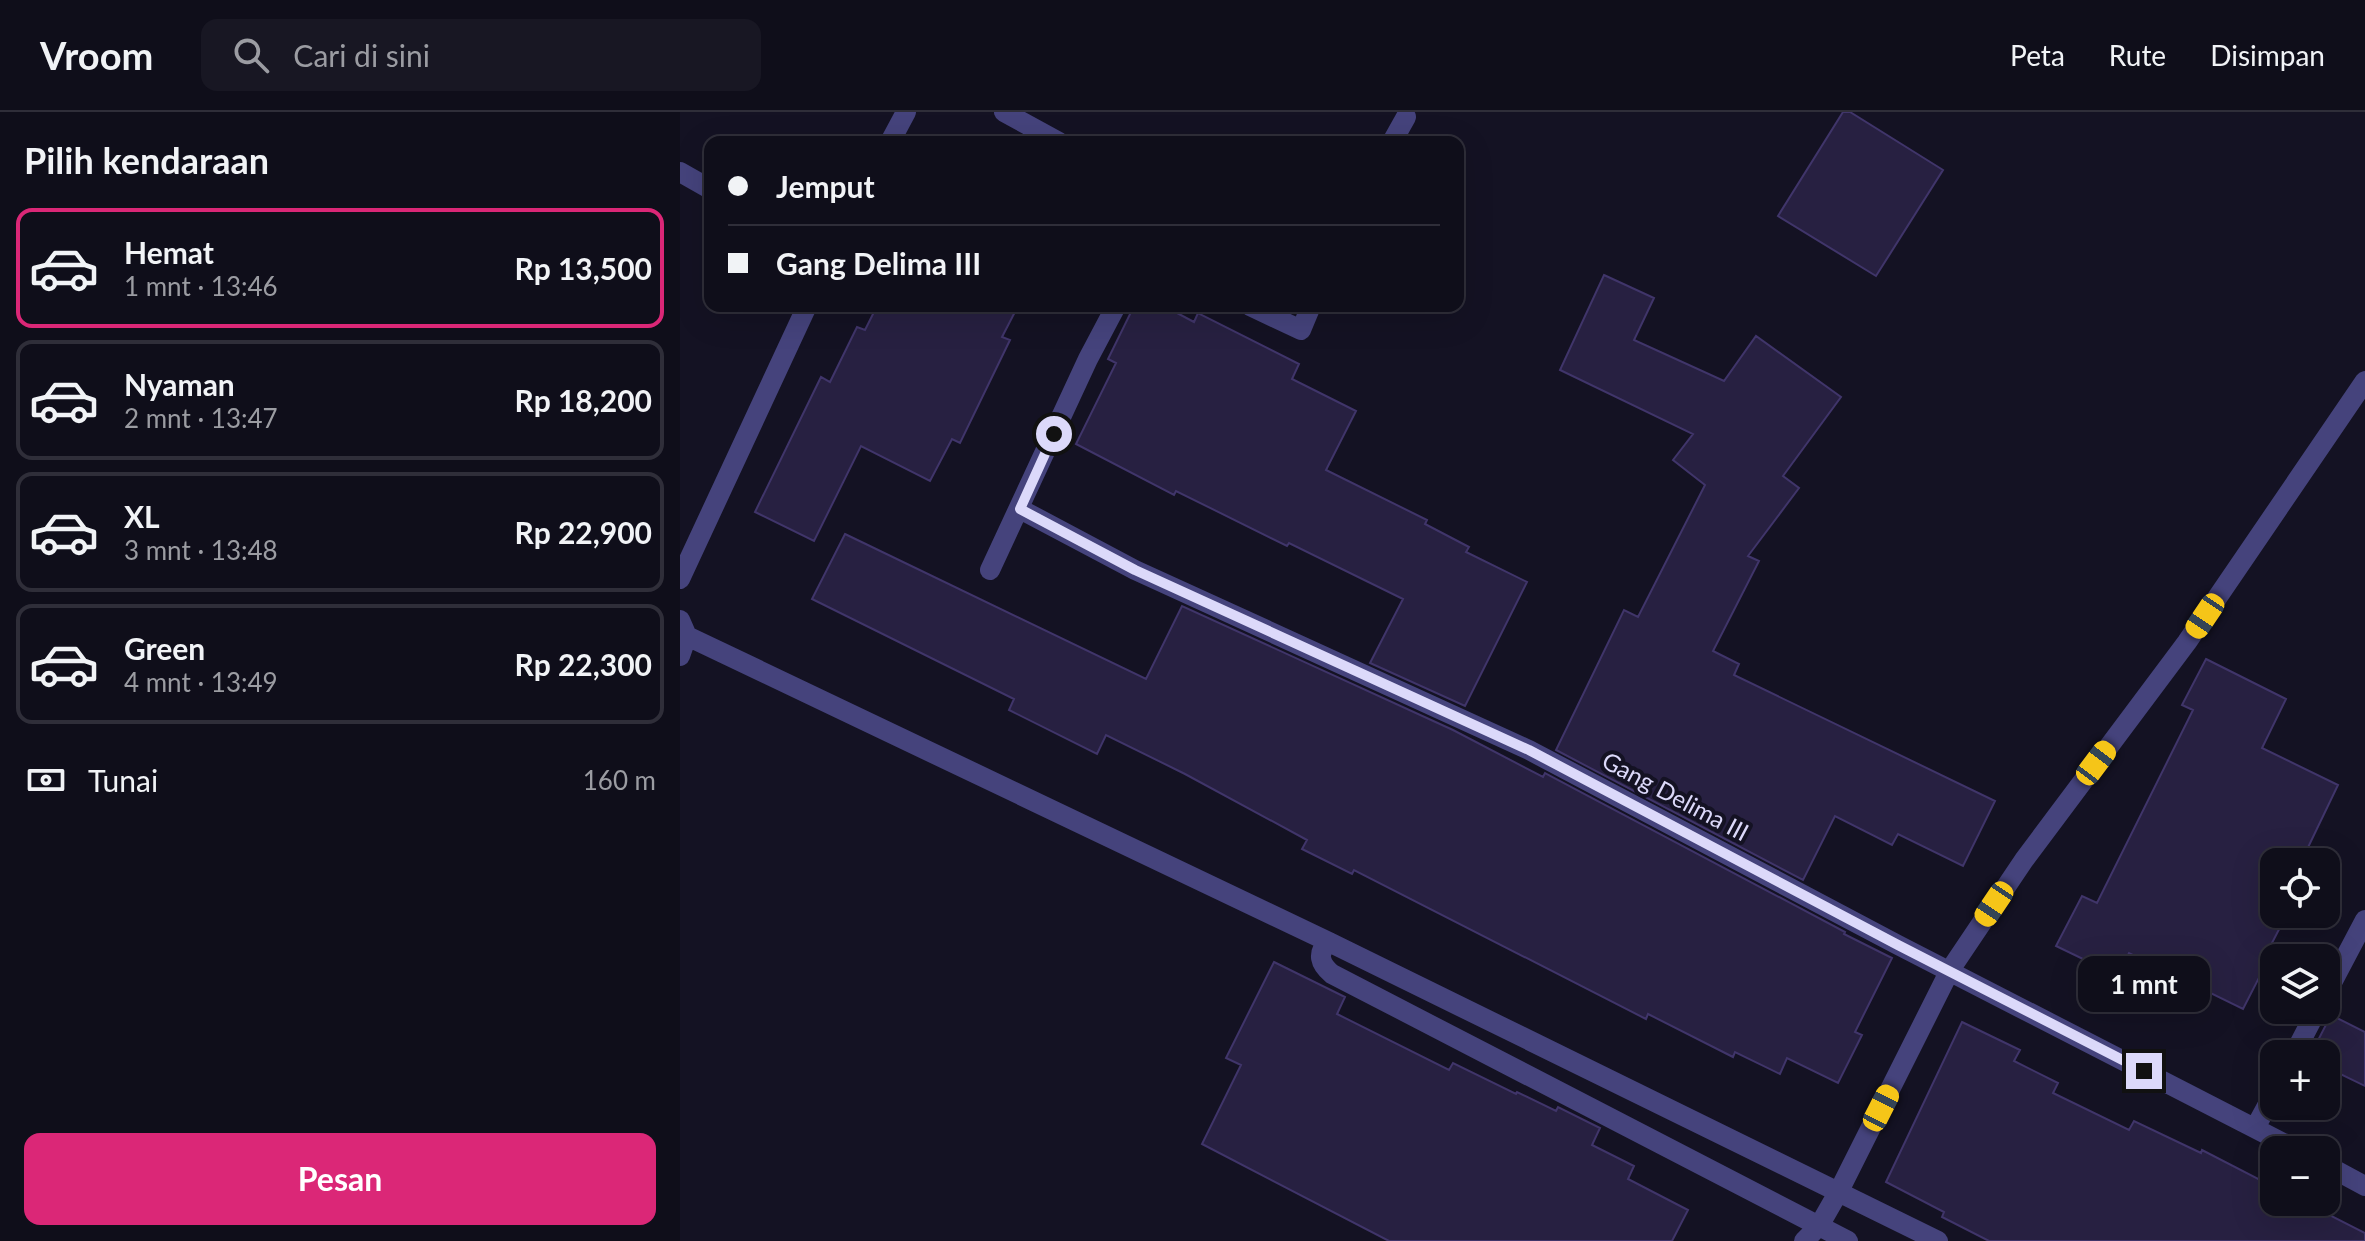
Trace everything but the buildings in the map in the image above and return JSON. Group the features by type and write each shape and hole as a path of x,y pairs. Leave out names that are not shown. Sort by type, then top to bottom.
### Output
{"street":[{"path":"893,136 906,112"},
{"path":"1004,112 1048,136"},
{"path":"1395,136 1406,117"},
{"path":"680,172 704,186"},
{"path":"680,579 804,312"},
{"path":"990,570 1113,312"},
{"path":"1263,312 1301,330 1308,312"},
{"path":"1804,1241 1819,1226 1839,1191 1950,970 2024,860 2187,642 2365,381"},
{"name":"Gang Delima III","path":"1020,509 1135,570 1529,750 2270,1136"},
{"path":"680,656 683,628 1938,1241"},
{"path":"2340,967 2365,920"},
{"path":"1329,942 1320,956 1323,966 1332,974 1848,1241"},
{"path":"2255,1128 2260,1119"},
{"path":"2340,1173 2365,1186"}],"route":[{"path":"1054,434 1020,509 1135,570 1529,750 2144,1071"}]}
